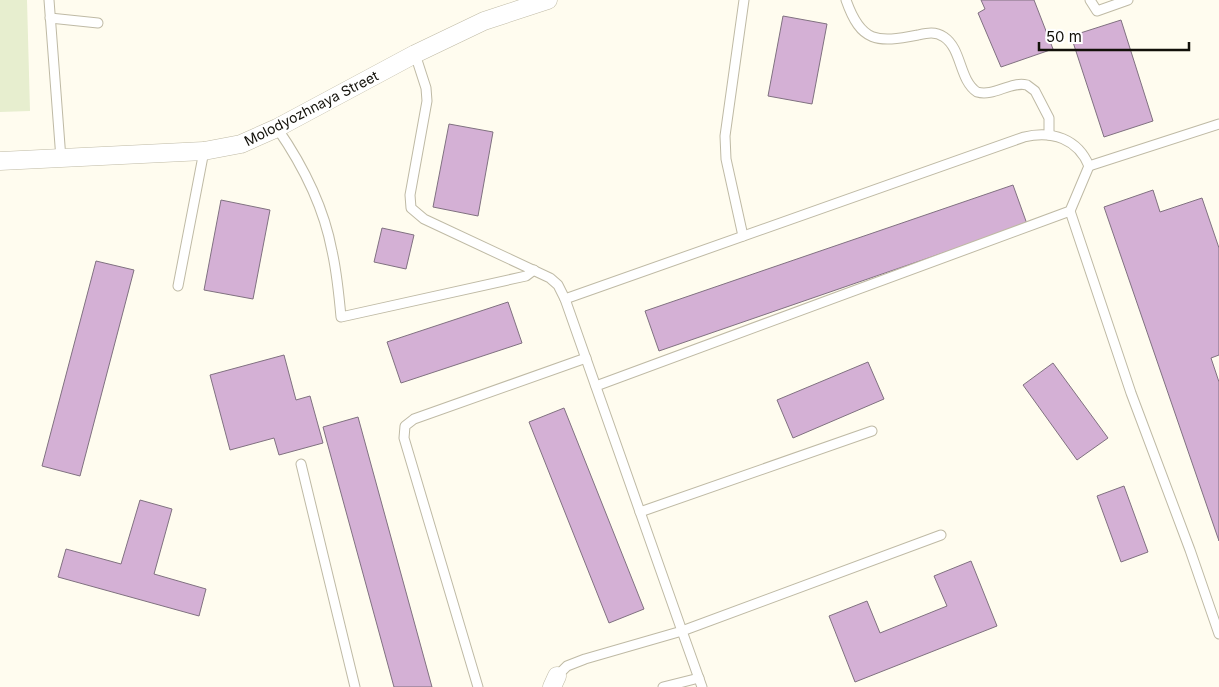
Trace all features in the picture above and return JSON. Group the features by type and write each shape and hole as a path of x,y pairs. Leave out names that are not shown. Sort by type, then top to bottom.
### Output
{"street":[{"name":"Molodyozhnaya Street","path":"0,161 204,151 241,144 277,128 415,54 484,21 548,0"}],"lane":[{"path":"49,0 62,159"},
{"path":"743,236 726,159 725,136 744,0"},
{"path":"846,0 859,28 870,36 882,40 932,32 946,38 952,46 969,85 977,92 988,93 1017,84 1027,85 1035,92 1050,118 1048,134"},
{"path":"1090,0 1097,11 1128,0"},
{"path":"50,18 98,23"},
{"path":"415,54 426,88 427,101 410,195 411,208 424,218 550,278 558,286 586,358 700,682 663,687"},
{"path":"1219,124 1090,166 1070,210 1131,393 1190,550 1219,634"},
{"path":"277,128 296,156 316,200 332,250 341,317 526,276 534,270"},
{"path":"564,299 1035,134 1048,134 1063,138 1084,153 1090,166"},
{"path":"178,286 204,151"},
{"path":"596,386 1070,210"},
{"path":"478,687 404,438 405,426 414,419 586,358"},
{"path":"640,512 872,431"},
{"path":"301,464 355,687"},
{"path":"555,681 568,666 585,659 682,631 941,535"}],"green space":[{"path":"0,0 27,0 30,111 0,112"}],"building":[{"path":"981,0 1034,0 1053,49 1001,67 978,13 985,9"},
{"path":"783,16 827,24 812,104 768,96"},
{"path":"1121,20 1153,121 1104,137 1071,36"},
{"path":"449,124 493,132 478,216 433,207"},
{"path":"1013,185 1027,224 659,351 645,311"},
{"path":"1153,190 1160,212 1202,198 1219,248 1219,355 1211,358 1219,382 1219,541 1104,207"},
{"path":"221,200 270,210 253,299 204,290"},
{"path":"382,228 414,235 406,269 374,262"},
{"path":"96,261 134,270 80,476 42,466"},
{"path":"508,302 522,343 401,383 387,342"},
{"path":"284,355 296,400 310,396 323,443 279,455 274,438 230,450 210,375"},
{"path":"868,362 884,399 793,438 777,400"},
{"path":"1053,363 1108,438 1077,460 1023,385"},
{"path":"564,408 644,609 609,623 529,422"},
{"path":"358,417 432,687 394,687 323,427"},
{"path":"1124,486 1148,552 1121,562 1097,496"},
{"path":"140,500 172,509 154,574 206,589 199,616 58,577 66,549 121,564"},
{"path":"971,561 997,626 855,682 829,616 867,601 880,633 947,606 934,576"}]}
